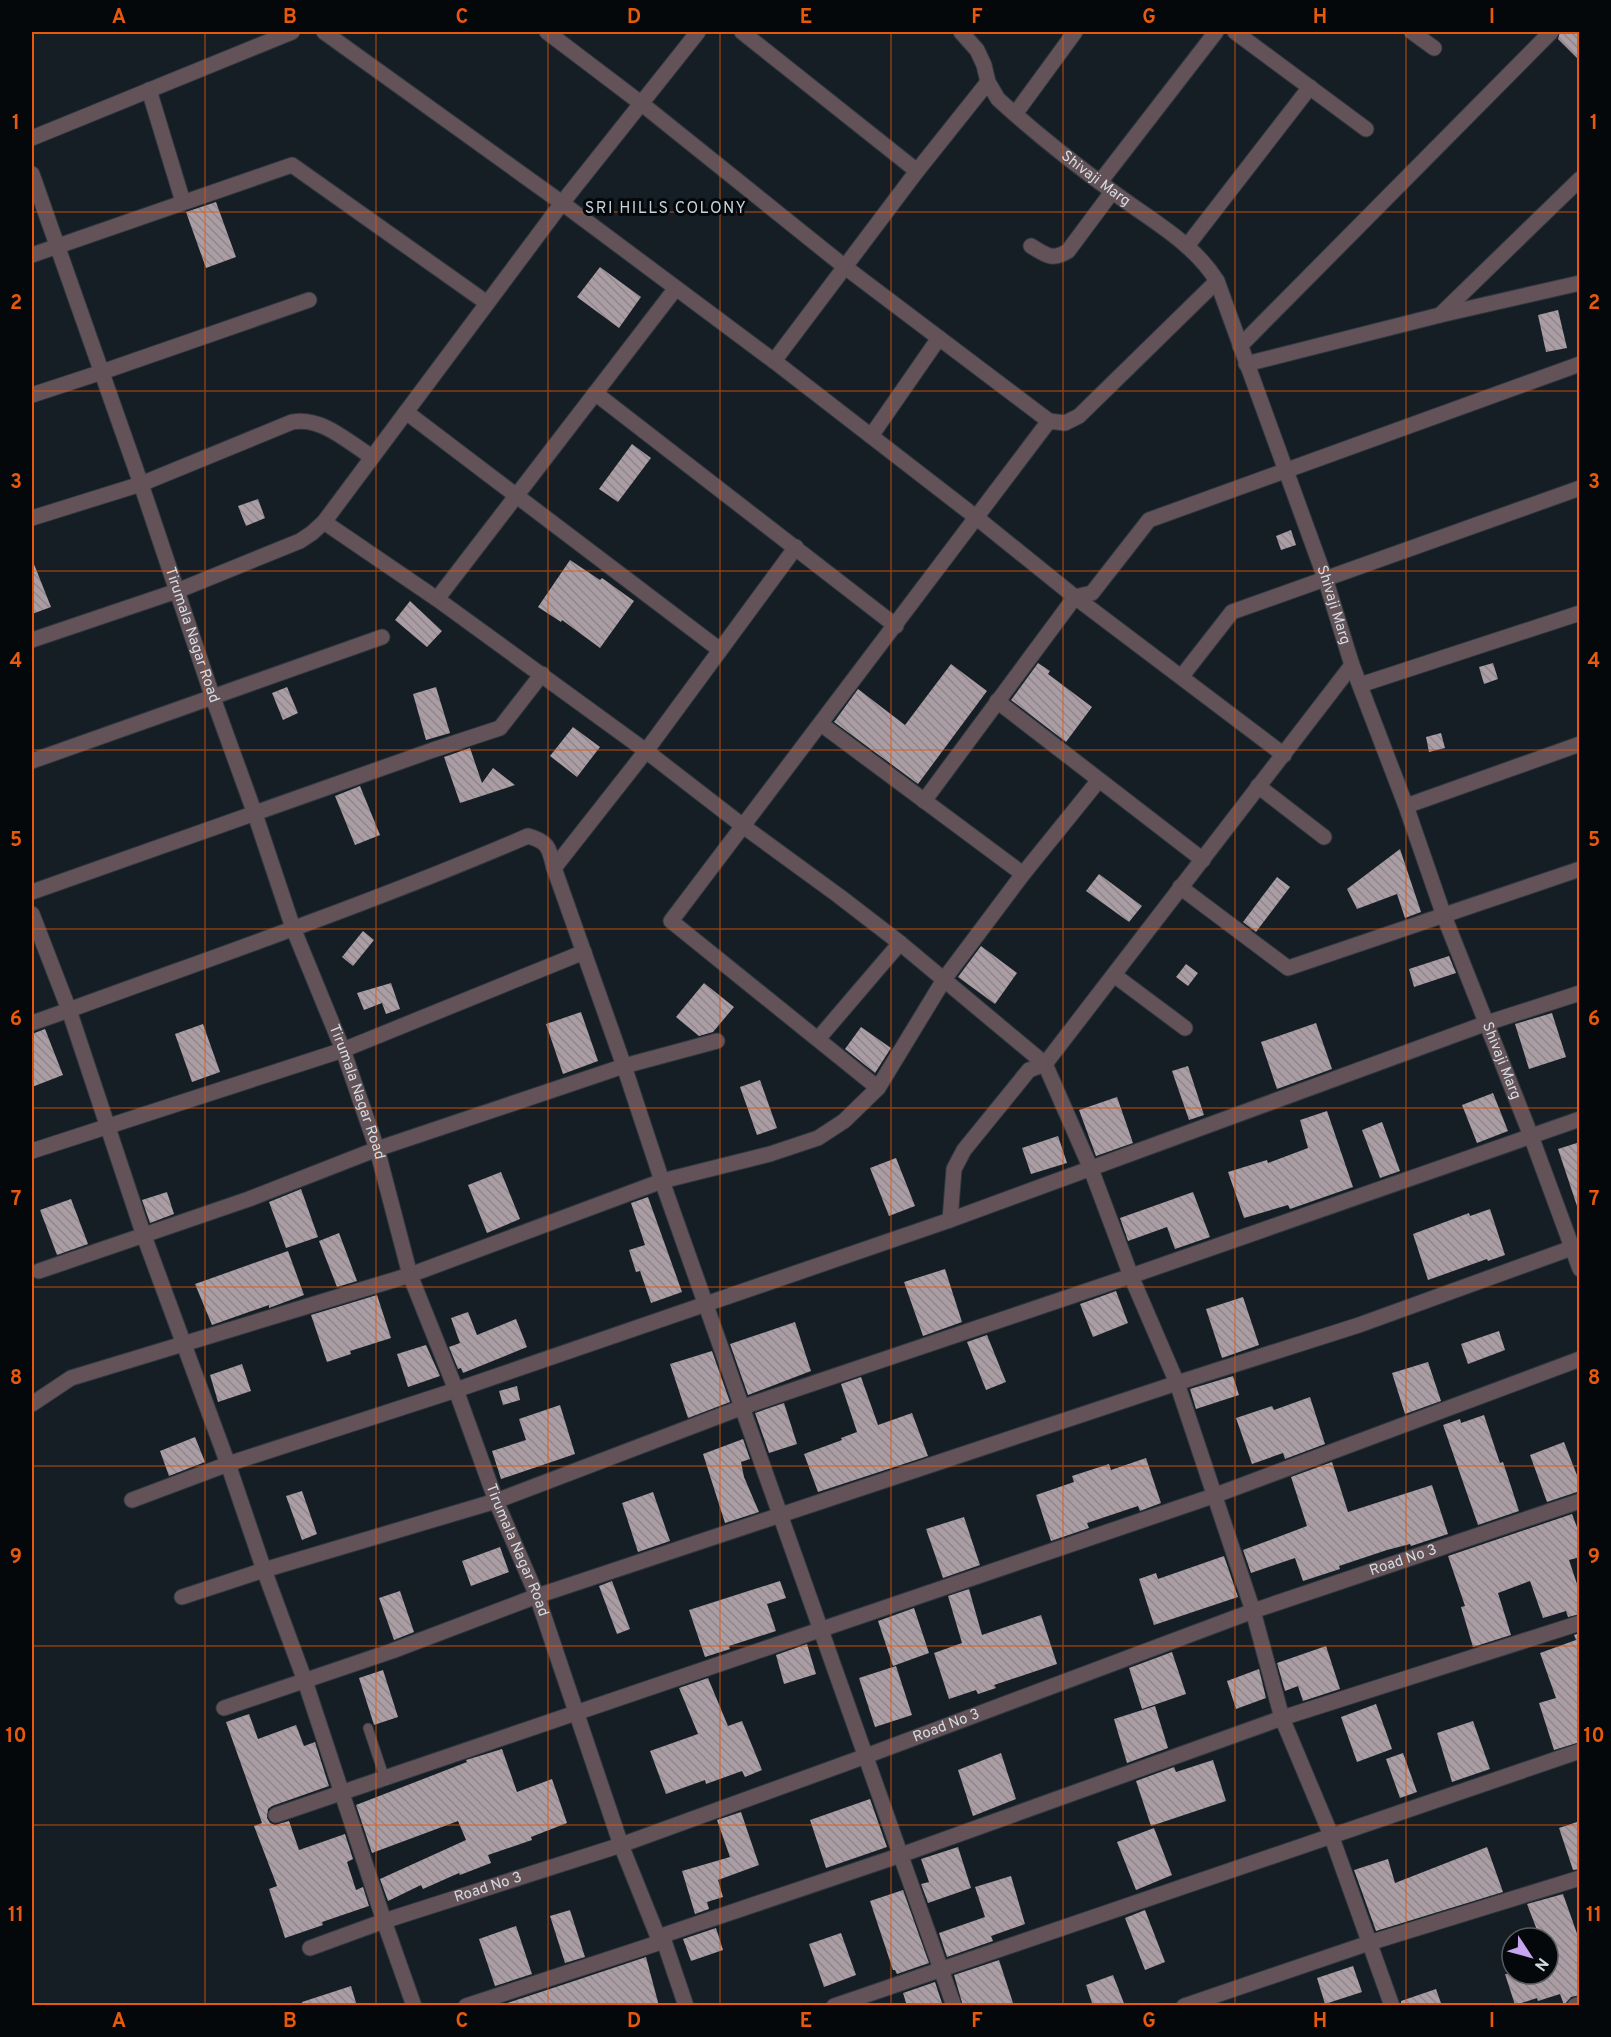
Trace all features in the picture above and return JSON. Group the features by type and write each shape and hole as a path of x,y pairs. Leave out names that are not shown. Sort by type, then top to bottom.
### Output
{"street":[{"path":"32,138 291,32"},
{"path":"324,32 562,203 774,361 1075,597 1284,755"},
{"path":"547,32 642,104 845,267 1049,421 1065,423 1079,416 1217,281"},
{"path":"32,640 177,591 300,541 312,533 324,522 562,203 698,32"},
{"path":"742,32 917,171"},
{"name":"Shivaji Marg","path":"961,32 977,50 988,82 998,99 1112,192 1186,246 1207,264 1217,281 1325,578 1352,665 1406,806 1444,916 1576,1246 1580,1269"},
{"path":"1015,114 1074,32"},
{"path":"1100,182 1216,32"},
{"path":"1236,32 1366,129"},
{"path":"1412,32 1434,48"},
{"path":"1240,346 1551,32"},
{"path":"774,361 917,171 988,82"},
{"path":"1186,246 1310,87"},
{"path":"149,90 183,202"},
{"path":"32,255 292,165 487,303"},
{"name":"Tirumala Nagar Road","path":"32,174 293,928 343,1050 377,1149 410,1275 456,1390 496,1501 537,1596 621,1845 661,1939 686,2006"},
{"path":"1440,315 1580,179"},
{"path":"1031,246 1049,257 1060,256 1068,251 1112,192"},
{"path":"1246,364 1440,315 1580,283"},
{"path":"437,599 676,288"},
{"path":"32,395 309,300"},
{"path":"871,436 939,338"},
{"path":"924,801 1075,597 1092,593 1149,520 1580,364"},
{"path":"595,393 896,626"},
{"path":"406,412 720,650"},
{"path":"32,518 141,484 292,422 304,420 318,423 372,457"},
{"path":"878,1088 671,921 1049,421"},
{"path":"1182,676 1232,612 1580,488"},
{"path":"324,522 542,674 839,896 945,978 1045,1064 1177,1383 1253,1611 1282,1718 1330,1835 1392,2006"},
{"path":"554,868 646,751 796,547"},
{"path":"1360,685 1580,613"},
{"path":"32,761 382,637"},
{"path":"950,1220 954,1169 964,1150 1029,1070 1045,1064 1352,665"},
{"path":"32,892 500,728 542,674"},
{"path":"997,701 1203,860"},
{"path":"822,724 1023,874"},
{"path":"1406,806 1580,744"},
{"path":"32,1404 71,1378 410,1275 662,1181 770,1154 818,1138 844,1121 878,1088 945,978 1023,874 1099,780"},
{"path":"1258,786 1324,837"},
{"path":"32,1023 293,928 468,862 528,836 541,840 549,848 662,1181 954,2006"},
{"path":"1180,887 1288,968 1580,868"},
{"path":"32,914 69,1010 144,1236 305,1681 414,2006"},
{"path":"818,1039 900,943"},
{"path":"32,1151 343,1050 584,952"},
{"path":"1114,975 1185,1028"},
{"path":"132,1500 228,1464 456,1390 950,1220 1487,1023 1580,993"},
{"path":"39,1271 249,1199 377,1149 624,1066 717,1041"},
{"path":"182,1597 264,1570 496,1501 743,1407 1131,1276 1580,1119"},
{"path":"224,1708 305,1681 537,1596 1177,1383 1359,1325 1576,1246"},
{"path":"276,1815 1216,1495 1580,1359"},
{"name":"Road No 3","path":"310,1948 384,1921 621,1845 1253,1611 1580,1501"},
{"path":"466,2006 901,1856 1282,1718 1580,1623"},
{"path":"834,2006 1580,1751"},
{"path":"1184,2006 1369,1943 1580,1878"}],"lane":[{"path":"368,1728 385,1779"}],"building":[{"path":"1560,32 1580,32 1580,61 1558,39"},
{"path":"216,202 236,257 206,268 186,212"},
{"path":"600,267 641,297 619,328 577,297"},
{"path":"1558,310 1567,348 1546,352 1538,315"},
{"path":"632,444 651,458 618,502 599,489"},
{"path":"258,499 265,518 246,526 238,506"},
{"path":"1291,530 1296,545 1281,550 1276,536"},
{"path":"32,559 51,607 32,614"},
{"path":"570,560 600,580 602,578 634,601 600,648 562,620 561,622 538,607"},
{"path":"410,601 442,631 427,647 395,620"},
{"path":"1038,663 1050,671 1048,674 1092,707 1066,742 1011,700"},
{"path":"1493,663 1498,679 1484,684 1479,667"},
{"path":"951,664 987,691 918,784 834,722 858,689 905,725"},
{"path":"287,687 298,713 283,720 272,693"},
{"path":"436,687 450,733 426,740 413,694"},
{"path":"573,727 600,747 577,777 550,756"},
{"path":"1441,733 1445,748 1429,752 1426,737"},
{"path":"470,748 482,783 493,768 515,785 460,803 444,757"},
{"path":"360,786 380,835 355,845 335,796"},
{"path":"1400,849 1421,912 1405,918 1397,894 1357,909 1347,889"},
{"path":"1099,874 1142,906 1129,922 1086,891"},
{"path":"1277,877 1290,887 1256,932 1243,922"},
{"path":"363,931 374,940 353,966 342,957"},
{"path":"981,946 1017,973 995,1004 958,977"},
{"path":"1449,956 1456,973 1414,987 1409,969"},
{"path":"1186,964 1198,973 1188,986 1176,977"},
{"path":"391,983 400,1009 386,1014 382,1003 364,1010 357,993"},
{"path":"704,983 734,1007 713,1032 699,1036 676,1017"},
{"path":"581,1012 598,1061 563,1074 546,1024"},
{"path":"1552,1013 1566,1057 1529,1069 1515,1024"},
{"path":"1316,1023 1332,1069 1277,1089 1261,1042"},
{"path":"203,1024 220,1072 192,1082 175,1034"},
{"path":"861,1027 891,1048 875,1073 845,1049"},
{"path":"45,1029 63,1075 32,1087 32,1034"},
{"path":"1188,1066 1204,1115 1189,1120 1172,1071"},
{"path":"760,1080 777,1128 757,1135 740,1087"},
{"path":"1493,1093 1508,1131 1477,1143 1462,1105"},
{"path":"1117,1097 1133,1143 1096,1156 1079,1110"},
{"path":"1327,1111 1353,1187 1290,1209 1288,1205 1244,1218 1228,1172 1267,1160 1268,1163 1308,1148 1300,1120"},
{"path":"1382,1122 1400,1171 1380,1178 1362,1130"},
{"path":"1058,1136 1067,1163 1031,1174 1022,1148"},
{"path":"1580,1142 1580,1205 1577,1206 1558,1149"},
{"path":"896,1158 915,1206 889,1216 870,1168"},
{"path":"501,1172 520,1219 487,1233 468,1185"},
{"path":"301,1189 318,1237 286,1248 269,1202"},
{"path":"167,1192 174,1214 150,1223 142,1200"},
{"path":"1193,1192 1210,1237 1175,1249 1167,1227 1128,1241 1120,1218"},
{"path":"648,1197 682,1292 651,1303 640,1271 636,1272 629,1250 645,1245 631,1203"},
{"path":"71,1199 88,1244 57,1255 40,1210"},
{"path":"1490,1209 1505,1255 1428,1280 1413,1234 1469,1213 1470,1216"},
{"path":"339,1233 357,1281 337,1287 319,1241"},
{"path":"288,1251 304,1295 212,1325 195,1284"},
{"path":"945,1269 962,1322 923,1336 904,1282"},
{"path":"1116,1291 1128,1323 1093,1337 1080,1304"},
{"path":"377,1295 391,1338 350,1351 351,1354 327,1362 311,1315"},
{"path":"1243,1297 1259,1345 1222,1358 1206,1309"},
{"path":"468,1312 477,1335 516,1319 527,1347 463,1373 461,1368 458,1369 449,1347 460,1343 451,1318"},
{"path":"795,1322 811,1371 748,1395 730,1344"},
{"path":"1499,1331 1505,1350 1468,1364 1461,1344"},
{"path":"987,1335 1006,1382 986,1390 967,1342"},
{"path":"426,1345 440,1376 408,1387 397,1354"},
{"path":"712,1351 730,1402 688,1418 670,1364"},
{"path":"1428,1362 1441,1401 1405,1414 1392,1373"},
{"path":"242,1364 251,1391 218,1402 210,1375"},
{"path":"1233,1376 1239,1395 1196,1409 1190,1389"},
{"path":"861,1377 878,1425 912,1413 928,1456 818,1492 804,1454 857,1432 841,1384"},
{"path":"517,1386 520,1400 503,1405 499,1391"},
{"path":"1310,1397 1325,1444 1285,1459 1283,1453 1252,1464 1236,1418 1272,1406 1274,1410"},
{"path":"784,1403 797,1444 769,1453 755,1413"},
{"path":"560,1405 575,1454 501,1479 492,1451 526,1440 519,1419"},
{"path":"1484,1415 1519,1511 1478,1525 1443,1425 1460,1419 1461,1423"},
{"path":"195,1437 205,1462 169,1476 160,1451"},
{"path":"743,1439 750,1459 741,1462 744,1477 759,1512 725,1523 703,1454"},
{"path":"1564,1442 1580,1483 1580,1491 1547,1502 1530,1455"},
{"path":"1146,1458 1161,1503 1140,1511 1138,1506 1087,1523 1089,1528 1051,1541 1036,1495 1074,1482 1072,1476 1109,1464 1111,1470"},
{"path":"1332,1462 1348,1512 1432,1485 1448,1534 1411,1546 1410,1544 1387,1550 1303,1581 1295,1558 1251,1573 1243,1550 1307,1526 1291,1477"},
{"path":"302,1491 317,1534 302,1540 286,1496"},
{"path":"653,1492 670,1541 638,1552 622,1503"},
{"path":"1572,1514 1580,1535 1580,1557 1569,1560 1580,1593 1580,1614 1568,1617 1566,1611 1543,1618 1530,1581 1498,1593 1511,1635 1473,1647 1461,1607 1465,1606 1448,1556"},
{"path":"964,1517 980,1565 943,1578 926,1529"},
{"path":"500,1547 509,1572 471,1586 462,1561"},
{"path":"1224,1556 1238,1597 1154,1625 1139,1579 1156,1573 1158,1579"},
{"path":"612,1581 630,1629 617,1634 599,1586"},
{"path":"780,1581 786,1598 767,1604 776,1631 729,1646 730,1649 705,1657 689,1610"},
{"path":"969,1589 982,1635 1041,1615 1057,1664 994,1685 996,1688 978,1694 976,1690 949,1699 934,1653 962,1643 948,1596"},
{"path":"400,1591 414,1632 394,1640 379,1598"},
{"path":"914,1608 929,1653 893,1666 878,1621"},
{"path":"1580,1633 1580,1742 1554,1750 1539,1703 1556,1698 1540,1653 1576,1640 1574,1635"},
{"path":"807,1644 816,1674 784,1684 776,1655"},
{"path":"1326,1646 1340,1689 1303,1701 1298,1686 1285,1691 1277,1663"},
{"path":"1172,1652 1186,1694 1142,1709 1129,1668"},
{"path":"896,1666 912,1715 875,1727 859,1678"},
{"path":"1259,1669 1266,1698 1236,1709 1227,1681"},
{"path":"383,1670 398,1717 374,1725 359,1678"},
{"path":"708,1678 728,1726 742,1721 762,1770 745,1777 742,1771 706,1784 705,1780 666,1794 650,1751 698,1734 679,1688"},
{"path":"1376,1704 1392,1749 1357,1762 1341,1717"},
{"path":"1155,1706 1168,1748 1127,1763 1114,1719"},
{"path":"249,1714 258,1739 296,1725 304,1746 315,1742 329,1786 272,1806 268,1809 267,1818 275,1825 289,1821 299,1850 345,1834 353,1859 347,1862 356,1890 363,1887 369,1906 285,1938 269,1889 277,1886 254,1826 262,1823 226,1722"},
{"path":"1473,1721 1490,1769 1452,1782 1437,1733"},
{"path":"502,1749 517,1792 552,1779 567,1823 531,1837 532,1840 488,1855 491,1863 460,1875 459,1873 423,1889 421,1885 388,1901 380,1879 466,1840 458,1821 372,1853 356,1805 467,1762 466,1760"},
{"path":"1001,1753 1016,1799 973,1816 958,1770"},
{"path":"1403,1753 1417,1792 1400,1798 1386,1759"},
{"path":"1213,1760 1226,1801 1151,1826 1136,1781 1174,1767 1176,1772"},
{"path":"870,1799 887,1847 826,1868 810,1820"},
{"path":"741,1812 759,1865 718,1880 723,1897 707,1902 709,1909 695,1914 682,1871 730,1857 717,1820"},
{"path":"1580,1821 1580,1869 1573,1870 1559,1828"},
{"path":"1154,1828 1172,1875 1136,1890 1117,1842"},
{"path":"958,1847 971,1888 928,1903 921,1884 929,1882 921,1859"},
{"path":"1487,1847 1503,1892 1376,1931 1354,1870 1388,1859 1395,1883"},
{"path":"1011,1876 1025,1924 991,1936 993,1941 947,1957 939,1933 985,1917 975,1887"},
{"path":"903,1890 929,1963 897,1974 893,1970 870,1901"},
{"path":"1563,1894 1580,1942 1580,1995 1571,1997 1564,2005 1560,1994 1515,2005 1509,1986 1560,1986 1560,1926 1535,1926 1527,1904"},
{"path":"570,1910 585,1957 565,1963 550,1916"},
{"path":"1145,1910 1165,1962 1145,1970 1125,1918"},
{"path":"516,1926 532,1974 495,1986 479,1939"},
{"path":"716,1928 723,1950 691,1961 683,1939"},
{"path":"841,1933 856,1975 824,1987 809,1944"},
{"path":"646,1957 659,2006 501,2005 571,1982"},
{"path":"999,1960 1014,2006 963,2006 954,1975"},
{"path":"1353,1966 1362,1992 1325,2004 1317,1978"},
{"path":"1113,1975 1125,2006 1093,2006 1086,1985"},
{"path":"935,1982 943,2006 907,2006 903,1993"},
{"path":"351,1986 357,2006 302,2006 302,2002"},
{"path":"1436,1989 1442,2006 1401,2006 1401,2001"}],"district":[{"name":"SRI HILLS COLONY","path":"666,209"}]}
